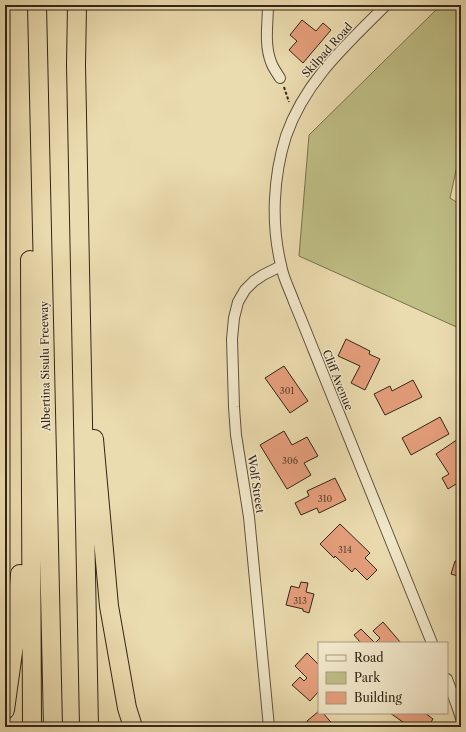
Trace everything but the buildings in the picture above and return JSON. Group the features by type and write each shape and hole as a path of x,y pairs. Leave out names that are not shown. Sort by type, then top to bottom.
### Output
{"highway":[{"path":"77,5 76,65 89,727"},
{"path":"32,727 29,75 37,11"},
{"name":"Albertina Sisulu Freeway","path":"37,11 53,727"},
{"path":"82,335 87,358 109,606 127,708 133,727"},
{"path":"5,710 14,645 19,591 25,396 30,350"}],"street":[{"path":"268,5 267,43 271,63 280,78"},
{"name":"Skilpad Road","path":"294,116 309,89 325,68 386,5"},
{"name":"Cliff Avenue","path":"294,116 286,136 276,185 274,214 281,266 336,407 432,642"},
{"name":"Wolf Street","path":"269,727 249,517 236,435 232,339 234,318 238,302 246,290 263,275 281,266"},
{"path":"448,682 461,718"}],"path":[{"path":"280,78 294,116"}],"green space":[{"path":"441,5 461,6 461,113 456,122 461,126 461,148 450,198 461,205 461,329 299,256 309,135"}]}
